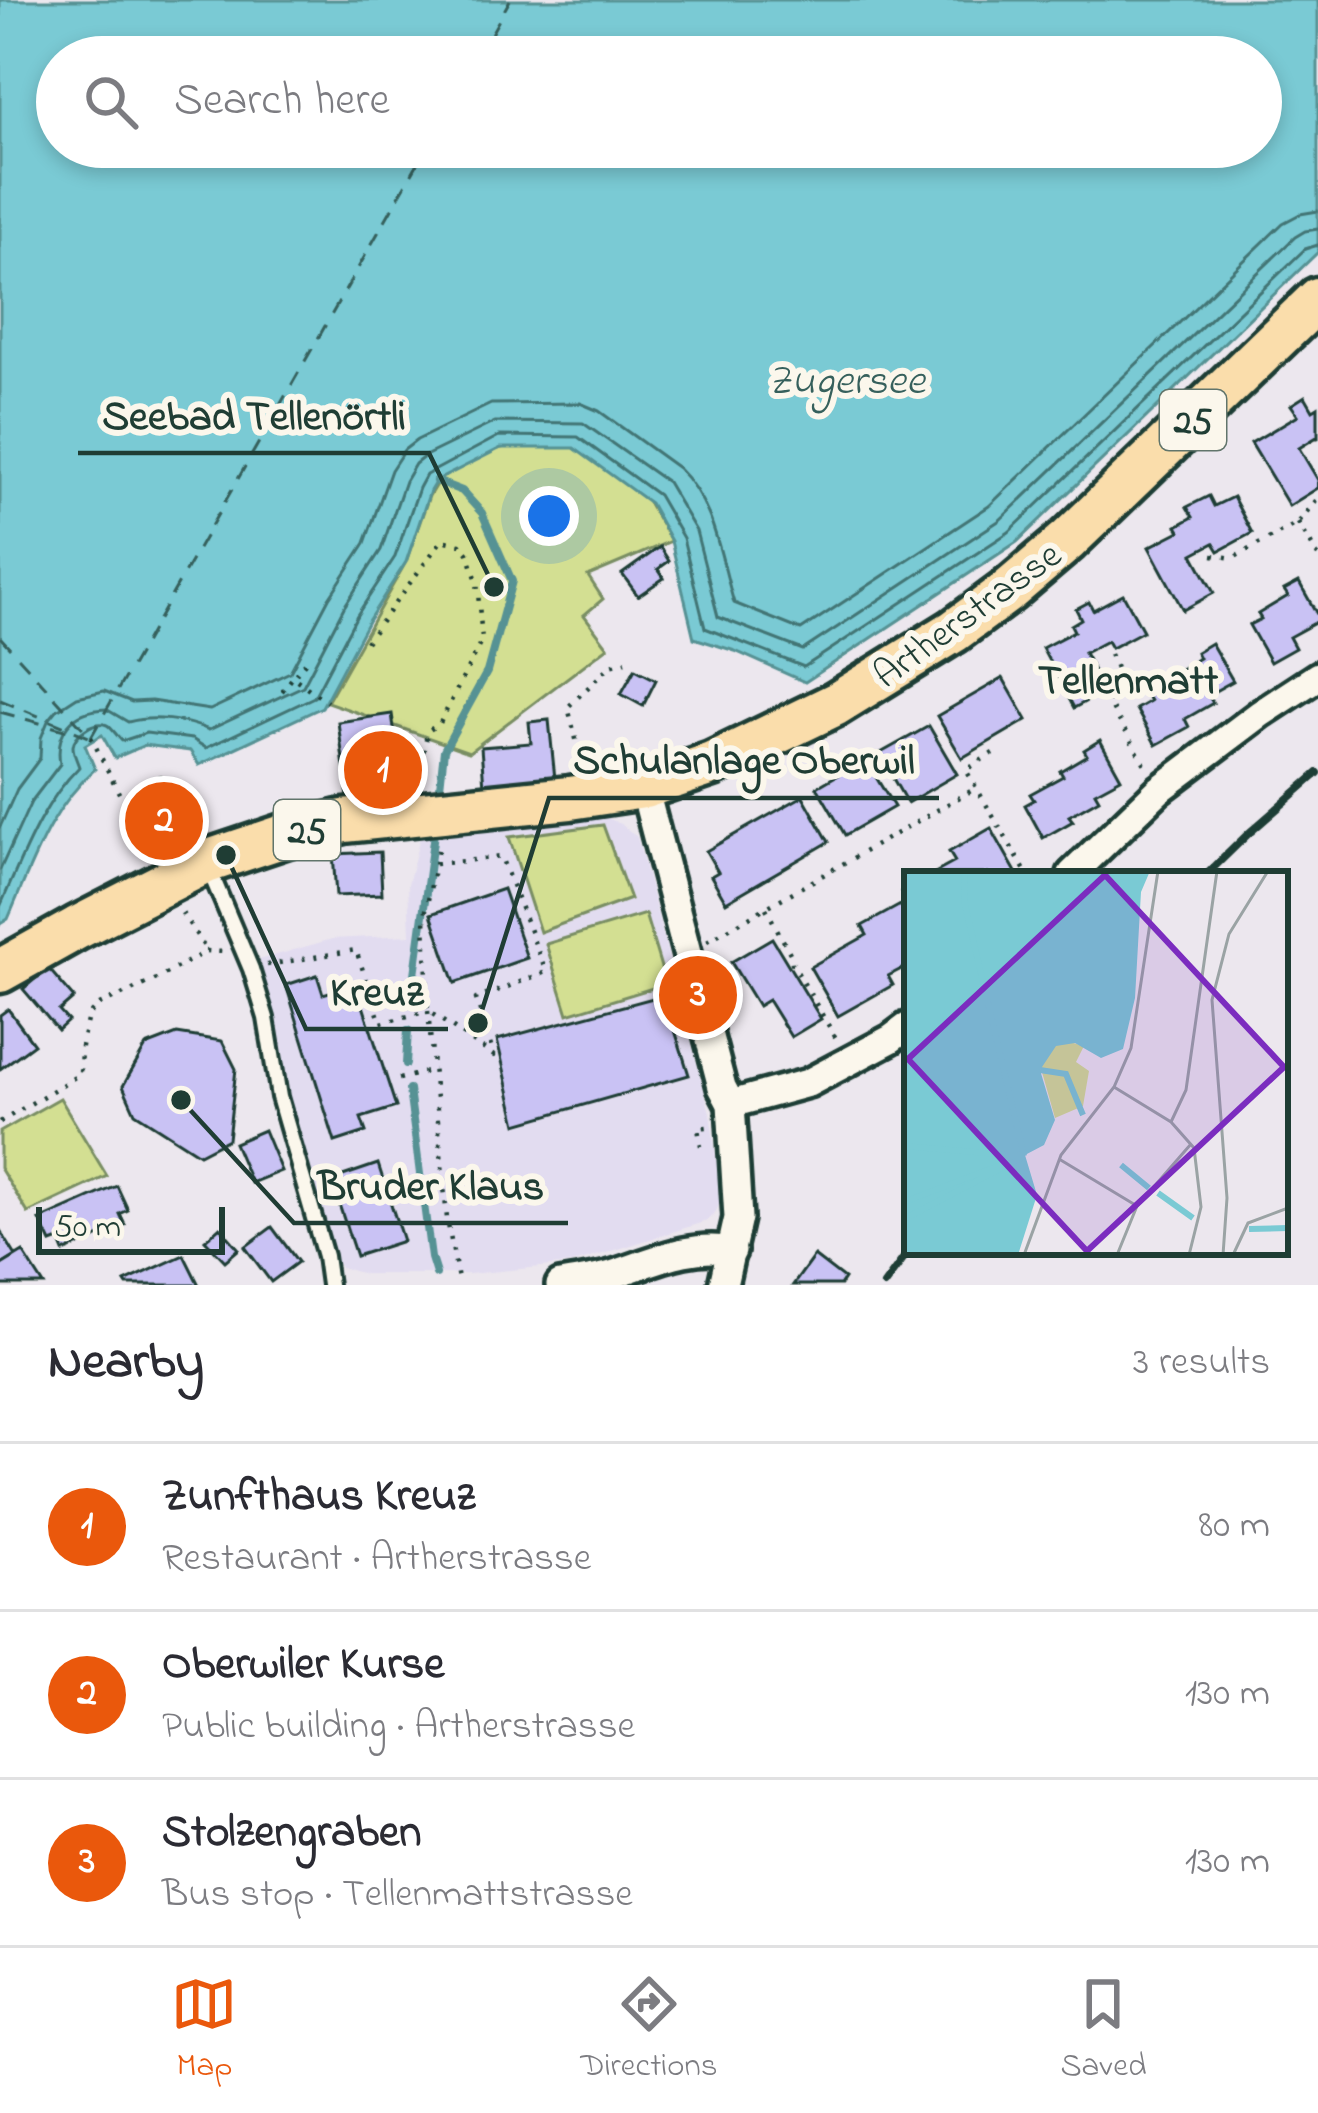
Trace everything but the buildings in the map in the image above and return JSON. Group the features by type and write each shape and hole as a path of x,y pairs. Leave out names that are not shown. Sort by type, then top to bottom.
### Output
{"main road":[{"name":"Artherstrasse","path":"0,971 206,862 287,835 344,821 644,787 712,764 836,704 954,632 1008,591 1068,540 1318,299"}],"street":[{"path":"1075,871 1159,790 1318,676"},
{"path":"644,787 722,1088 731,1104 738,1218 723,1285"},
{"path":"731,1104 808,1083 904,1029"},
{"path":"560,1285 714,1247 732,1251"}],"lane":[{"path":"206,862 249,961 266,1018 279,1097 329,1285"}],"path":[{"path":"1213,555 1233,558 1298,523 1318,498"},
{"path":"1298,523 1318,556"},
{"path":"366,642 442,540 460,544 477,580 482,640 440,723 428,731 421,794"},
{"path":"1110,654 1118,673 1108,702 1159,790"},
{"path":"585,775 568,707 610,665 626,661"},
{"path":"282,691 304,662"},
{"path":"293,677 327,702"},
{"path":"91,737 154,862"},
{"path":"993,753 966,770 1025,871"},
{"path":"686,951 976,788"},
{"path":"440,837 425,915 428,1011 447,1219 459,1285"},
{"path":"0,1122 80,1074 88,1016 98,1006 207,951 249,961 356,950 381,1023 428,1011 494,1056 476,999 546,972 501,857 435,864"},
{"path":"178,908 207,951"},
{"path":"766,908 824,1016"},
{"path":"399,1079 434,1070"}],"shaded area":[{"path":"606,817 637,837 710,1113 722,1199 714,1215 571,1264 469,1274 364,1274 340,1267 332,1257 283,1092 259,960 332,939 410,935 408,884 421,833"}],"green space":[{"path":"600,420 671,541 588,576 603,599 584,615 608,647 469,752 327,702 406,562 429,496 449,463"},
{"path":"603,825 630,899 540,932 509,837"},
{"path":"645,914 666,984 568,1014 546,944"},
{"path":"60,1098 107,1176 28,1213 0,1168 0,1132"}],"water":[{"name":"Zugersee","path":"0,0 1318,0 1318,252 1017,542 805,682 694,638 671,541 650,503 574,448 501,448 436,481 406,562 322,707 199,765 190,751 145,745 115,758 102,735 85,745 95,769 53,820 8,919 0,924"}],"waterway":[{"path":"436,481 462,491 482,513 512,581 487,672 444,750 440,787"},
{"path":"411,1004 434,833"},
{"path":"406,1064 408,1030"},
{"path":"409,1090 436,1274"}],"ferry route":[{"path":"490,36 510,0"},
{"path":"91,737 415,168"},
{"path":"0,637 90,736"},
{"path":"0,700 89,737"},
{"path":"0,712 72,732"}],"railway":[{"path":"1210,871 1318,773"},
{"path":"884,1285 906,1255"}],"place":[{"name":"Seebad Tellenörtli","path":"494,587"},
{"name":"Zunfthaus Kreuz","path":"383,770"},
{"name":"Oberwiler Kurse","path":"164,821"},
{"name":"Kreuz","path":"226,855"},
{"name":"Stolzengraben","path":"698,995"},
{"name":"Schulanlage Oberwil","path":"478,1023"},
{"name":"Bruder Klaus","path":"181,1100"}],"district":[{"name":"Tellenmatt","path":"1128,678"}]}
